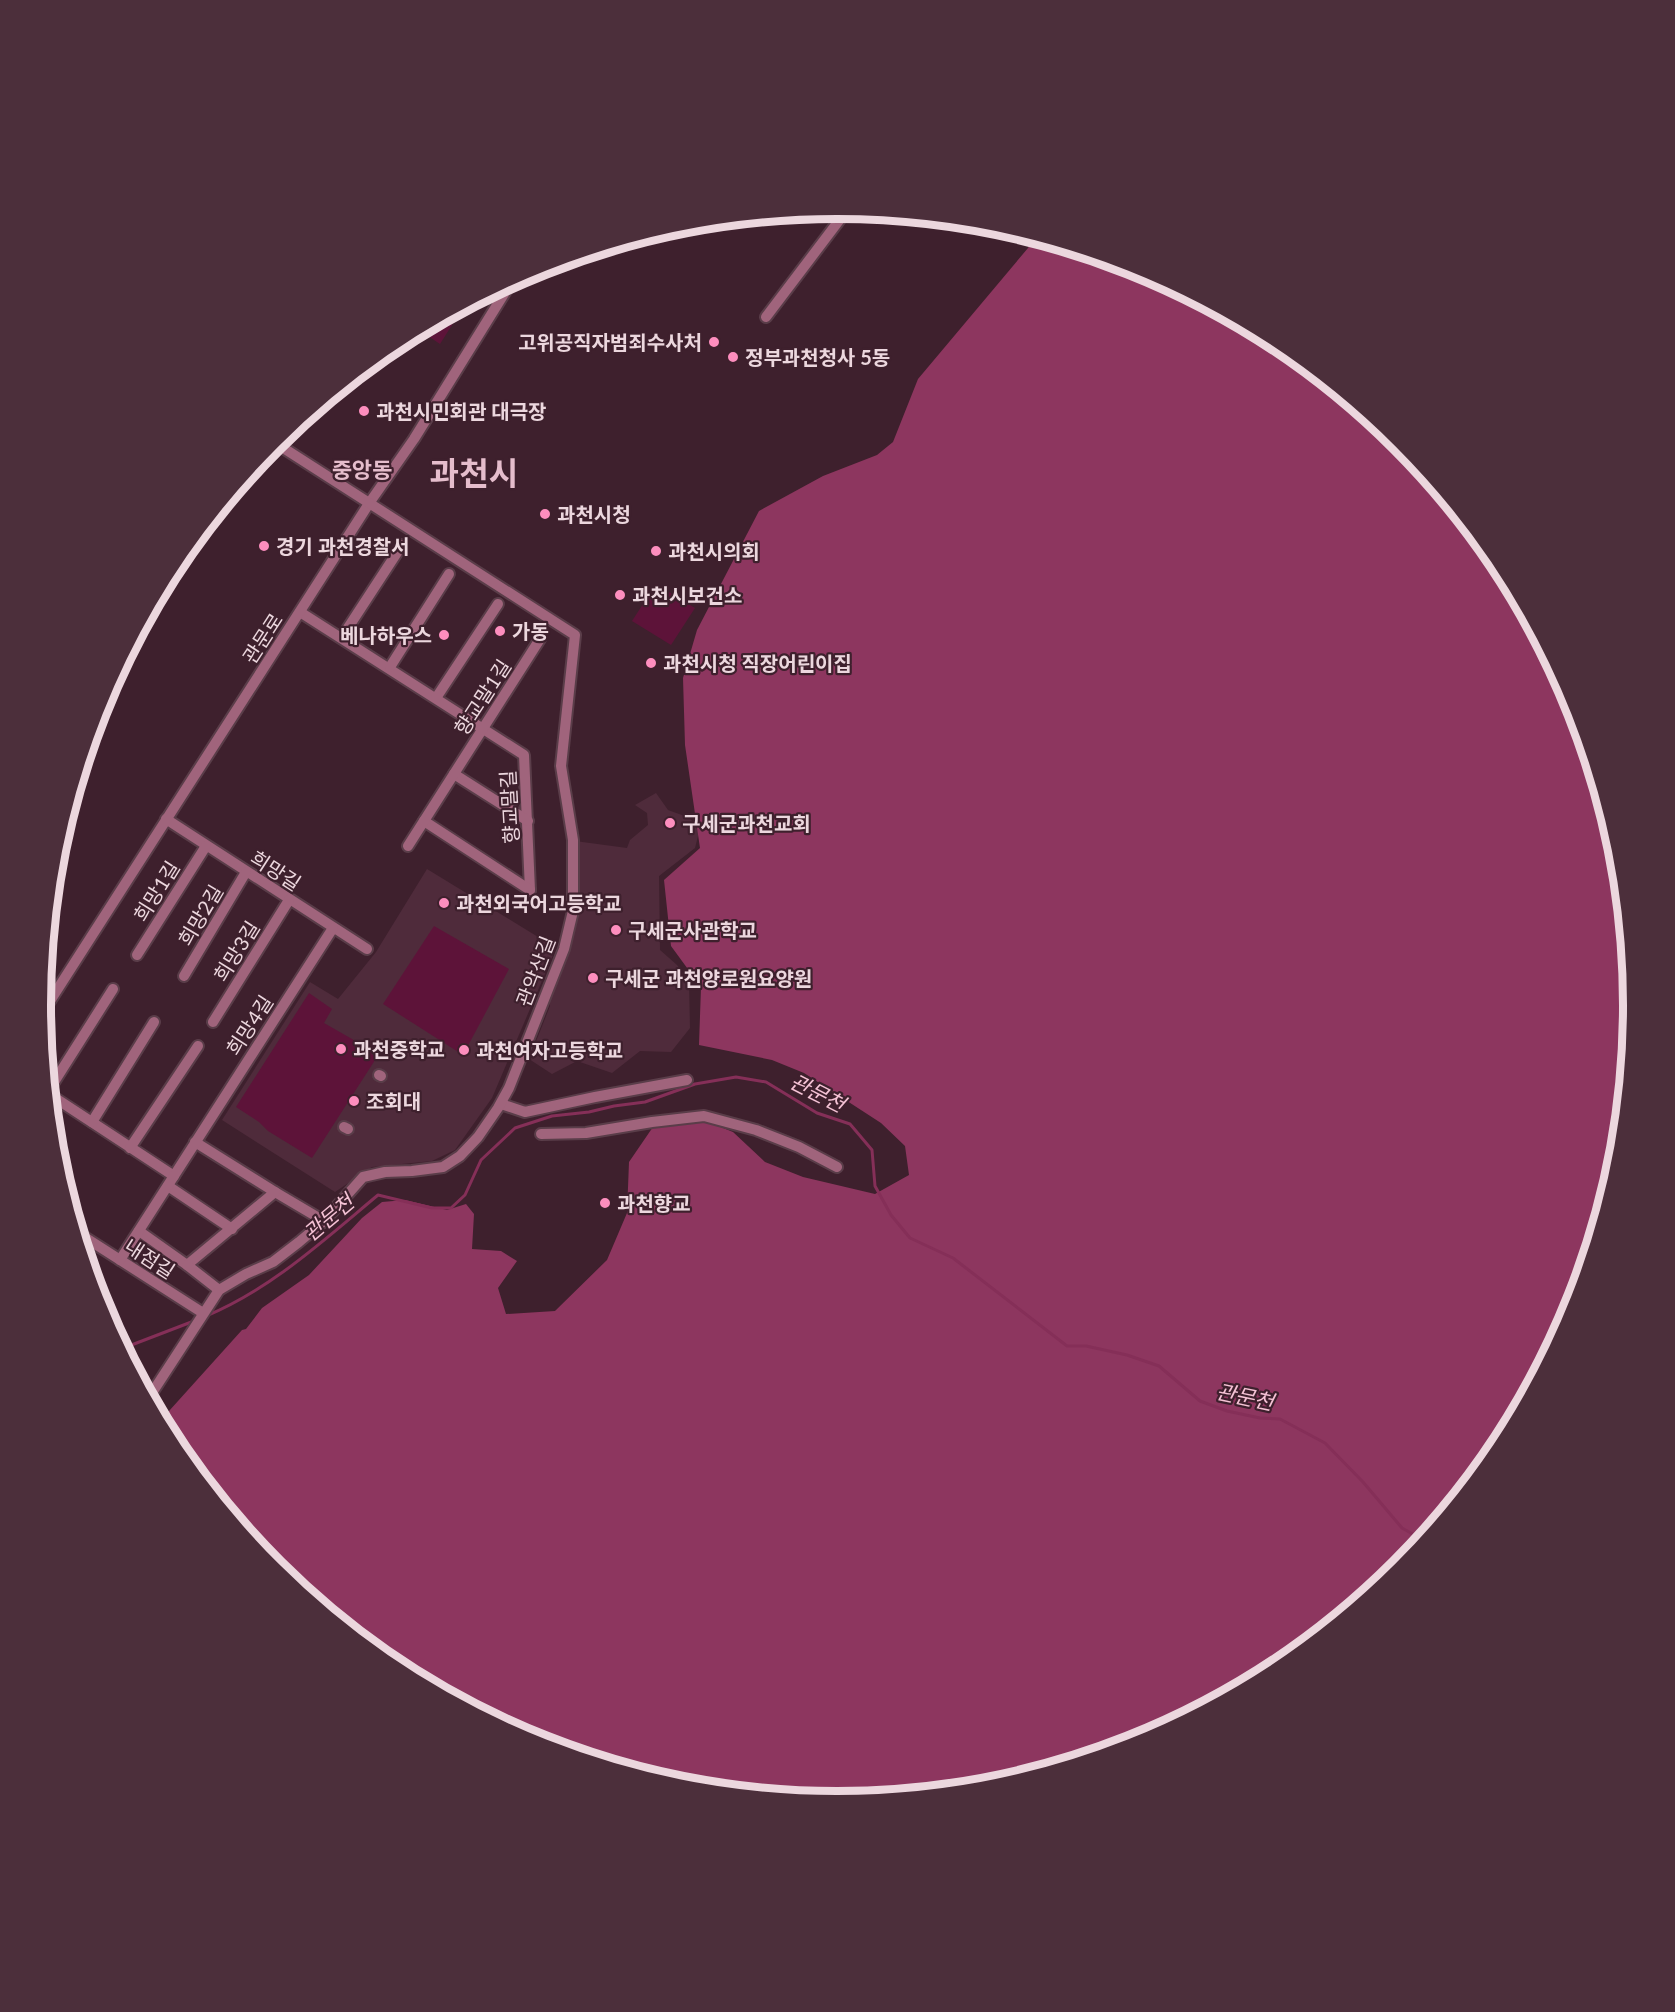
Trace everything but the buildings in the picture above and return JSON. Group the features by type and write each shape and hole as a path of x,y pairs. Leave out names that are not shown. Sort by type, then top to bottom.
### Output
{"street":[{"path":"766,317 840,219"},
{"name":"관문로","path":"51,999 370,502 414,439 504,295"},
{"path":"283,448 370,502"},
{"name":"관악산길","path":"152,1392 219,1290 273,1262 324,1221 363,1177 385,1172 412,1172 443,1167 460,1156 478,1137 501,1104 564,949 573,911 573,840 561,766 575,635 370,502"},
{"path":"342,637 402,545"},
{"path":"390,668 449,574"},
{"path":"436,698 498,604"},
{"name":"향교말길","path":"300,612 524,755 530,890 424,821"},
{"name":"향교말1길","path":"408,846 540,639"},
{"path":"454,774 528,821"},
{"name":"희망길","path":"166,819 367,949"},
{"name":"희망1길","path":"137,955 206,846"},
{"name":"희망2길","path":"184,976 246,872"},
{"name":"희망3길","path":"213,1022 289,900"},
{"name":"희망4길","path":"120,1260 333,928"},
{"path":"55,1080 113,989"},
{"path":"92,1122 154,1022"},
{"path":"130,1148 198,1046"},
{"path":"501,1104 525,1112 595,1096 687,1080"},
{"path":"57,1099 174,1176"},
{"path":"542,1134 586,1133 704,1116 756,1130 799,1147 837,1167"},
{"path":"195,1142 324,1221"},
{"path":"168,1186 232,1228"},
{"path":"187,1265 275,1192"},
{"path":"139,1231 219,1290"},
{"name":"내점길","path":"87,1239 202,1314"}],"shaded area":[{"path":"1030,244 1041,246 1138,279 1231,325 1316,382 1394,450 1429,487 1491,569 1519,613 1543,658 1582,753 1609,853 1617,903 1624,1006 1622,1057 1609,1159 1597,1210 1564,1307 1543,1354 1519,1399 1461,1485 1429,1525 1356,1597 1316,1630 1231,1687 1138,1733 1090,1751 1041,1766 940,1786 889,1791 786,1791 735,1786 634,1766 537,1733 490,1711 444,1687 359,1630 281,1562 246,1525 214,1485 166,1414 242,1330 246,1329 262,1308 309,1275 362,1218 382,1202 405,1200 447,1210 466,1204 474,1214 472,1249 501,1251 517,1261 498,1288 506,1314 555,1311 607,1260 627,1213 629,1162 655,1124 696,1117 733,1132 765,1162 803,1177 875,1194 909,1175 905,1146 881,1123 804,1073 772,1060 699,1045 701,987 671,946 664,880 700,848 685,745 683,678 697,630 759,511 823,476 877,455 893,442 918,379"},
{"path":"456,319 440,344 427,336"},
{"path":"656,584 695,608 671,645 632,621"},
{"name":"구세군사관학교","path":"656,793 668,810 690,818 699,832 695,848 659,876 660,950 677,965 689,981 690,1028 671,1052 640,1051 612,1073 577,1061 552,1074 529,1059 550,1006 549,990 567,949 575,841 627,848 630,840 648,825 647,813 635,805"},
{"path":"427,869 556,948 492,1098 455,1150 432,1161 372,1167 335,1192 222,1120 310,982 338,999 376,952"},
{"path":"434,926 509,969 463,1055 383,1004"},
{"path":"309,993 332,1009 324,1023 373,1051 371,1054 377,1057 312,1158 268,1131 236,1107"}],"waterway":[{"name":"관문천","path":"206,1316 230,1305 275,1278 378,1195 432,1208 451,1208 465,1195 481,1160 515,1128 552,1116 645,1102 695,1084 736,1077 766,1082 817,1113 850,1124 872,1150 875,1186 891,1215 910,1238 953,1258 1067,1346 1086,1346 1127,1355 1159,1366 1200,1401 1227,1411 1260,1418 1280,1419 1325,1443 1363,1482 1402,1528 1418,1537"},
{"name":"관문천","path":"128,1346 194,1321"}],"place":[{"name":"고위공직자범죄수사처","path":"714,342"},
{"name":"정부과천청사 5동","path":"733,357"},
{"name":"과천시민회관 대극장","path":"364,411"},
{"name":"과천시청","path":"545,514"},
{"name":"경기 과천경찰서","path":"264,546"},
{"name":"과천시의회","path":"656,551"},
{"name":"과천시보건소","path":"620,595"},
{"name":"가동","path":"500,631"},
{"name":"베나하우스","path":"444,635"},
{"name":"과천시청 직장어린이집","path":"651,663"},
{"name":"구세군과천교회","path":"670,823"},
{"name":"과천외국어고등학교","path":"444,903"},
{"name":"구세군사관학교","path":"616,930"},
{"name":"구세군 과천양로원요양원","path":"593,978"},
{"name":"과천중학교","path":"341,1049"},
{"name":"과천여자고등학교","path":"464,1050"},
{"name":"조회대","path":"354,1101"},
{"name":"과천향교","path":"605,1203"}],"district":[{"name":"중앙동","path":"362,469"},
{"name":"과천시","path":"474,472"}]}
